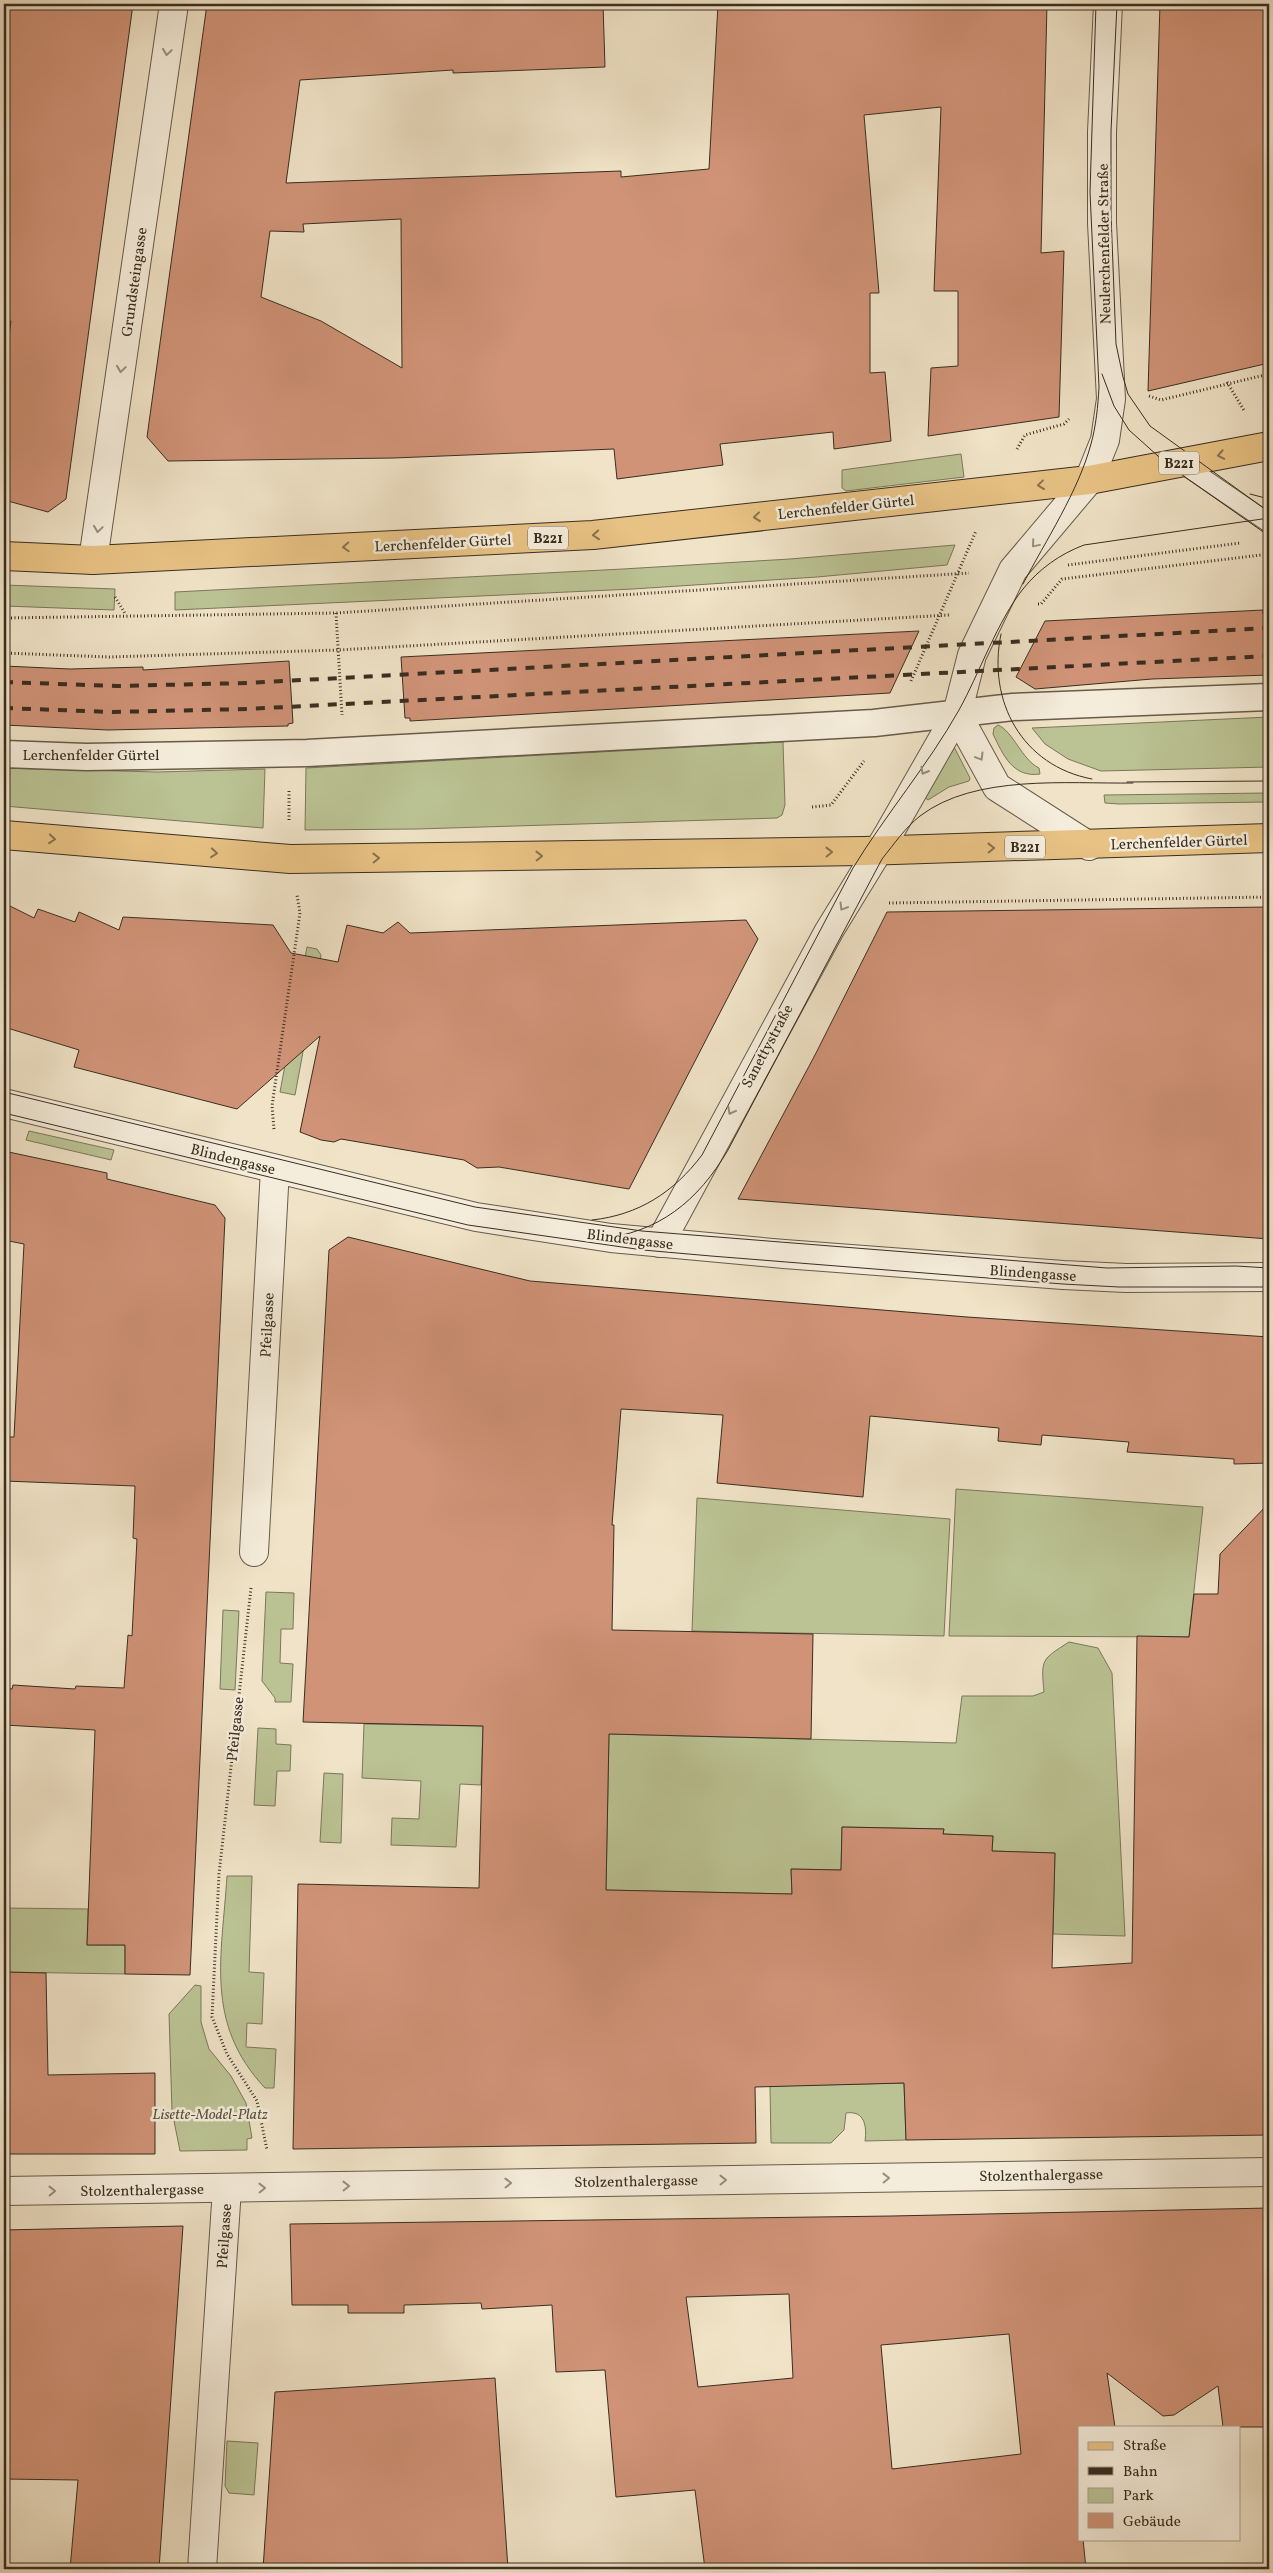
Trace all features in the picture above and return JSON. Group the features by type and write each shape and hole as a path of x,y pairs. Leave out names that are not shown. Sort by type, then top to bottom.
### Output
{"main road":[{"name":"Lerchenfelder Gürtel","path":"4,556 94,560 593,535 1089,480 1269,446"},
{"name":"Lerchenfelder Gürtel","path":"4,835 290,859 878,851 1089,846 1269,838"}],"street":[{"name":"Grundsteingasse","path":"94,560 174,4"},
{"name":"Neulerchenfelder Straße","path":"1089,480 1105,440 1111,399 1102,224 1102,132 1108,4"},
{"path":"878,851 957,714 972,655 1013,570 1089,480"},
{"name":"Lerchenfelder Gürtel","path":"4,754 86,757 307,753 874,723 1013,707 1269,697"},
{"name":"Lerchenfelder Gürtel","path":"957,714 998,787 1089,846"},
{"name":"Sanettystraße","path":"660,1243 829,931 878,851"},
{"name":"Blindengasse","path":"4,1103 476,1217 660,1243 1063,1275 1126,1278 1269,1277"},
{"name":"Pfeilgasse","path":"254,1552 275,1169"},
{"name":"Stolzenthalergasse","path":"4,2191 1269,2172"},
{"name":"Pfeilgasse","path":"202,2569 227,2188"}],"lane":[{"path":"1181,463 1269,523"}],"path":[{"path":"4,618 336,613 1013,570 1241,543"},
{"path":"4,653 109,657 338,650 918,617 1041,604 1062,579 1268,554"},
{"path":"275,1169 272,1106 300,912 290,859"},
{"path":"881,904 1269,897"},
{"name":"Pfeilgasse","path":"227,2188 250,2177 267,2151 257,2101 227,2054 212,2017 219,1874 254,1552"}],"green space":[{"path":"961,454 964,477 846,491 842,488 842,470"},
{"path":"955,545 947,565 817,577 633,589 175,610 175,592 790,559"},
{"path":"4,585 115,589 114,610 4,606"},
{"path":"1269,717 1269,767 1101,771 1068,759 1045,744 1032,728"},
{"path":"998,725 1008,733 1028,759 1039,768 1040,774 1023,772 1016,769 1010,763 993,734 994,728"},
{"path":"783,742 785,805 782,815 777,818 417,829 305,830 306,768"},
{"path":"952,743 970,778 969,781 949,787 928,800 916,790"},
{"path":"4,768 157,772 265,769 263,828 4,806"},
{"path":"1267,793 1267,802 1119,804 1105,803 1104,795"},
{"path":"307,947 317,949 321,955 295,1095 280,1092"},
{"path":"29,1131 114,1150 111,1160 26,1140"},
{"path":"956,1489 1203,1507 1189,1637 949,1636"},
{"path":"697,1498 950,1519 944,1636 692,1631"},
{"path":"266,1592 294,1593 293,1629 281,1629 280,1663 293,1664 291,1702 275,1702 275,1698 262,1681"},
{"path":"223,1610 239,1611 235,1690 220,1689"},
{"path":"1069,1642 1098,1648 1112,1673 1125,1936 1053,1934 1055,1853 992,1851 993,1836 943,1834 944,1829 842,1827 841,1870 791,1869 792,1894 606,1890 609,1734 956,1743 962,1696 1033,1696 1044,1692 1043,1666 1045,1661"},
{"path":"364,1724 483,1726 481,1785 460,1784 456,1847 391,1845 392,1818 419,1819 421,1781 362,1778"},
{"path":"258,1728 276,1729 276,1744 291,1745 290,1771 277,1771 275,1806 254,1805"},
{"path":"324,1773 343,1774 341,1843 320,1842"},
{"path":"227,1876 252,1876 249,1972 264,1973 262,2024 247,2023 246,2047 276,2049 274,2088 265,2088 246,2064 233,2039 225,2013 221,1988 221,1961"},
{"path":"4,1908 88,1909 87,1945 125,1945 125,1974 4,1972"},
{"name":"Lisette-Model-Platz","path":"195,1985 201,1986 201,2022 209,2049 231,2076 246,2103 252,2138 247,2139 247,2150 180,2151 172,2111 169,2014"},
{"path":"904,2083 906,2140 865,2141 866,2130 861,2117 857,2114 846,2113 844,2130 831,2143 771,2143 770,2086"},
{"path":"227,2441 258,2443 254,2495 229,2493 225,2486"}],"building":[{"path":"4,4 133,4 66,499 48,512 4,500 4,374 11,321 4,321"},
{"path":"207,4 603,4 605,67 453,73 453,70 300,80 286,183 621,171 621,177 709,169 718,4 1047,4 1041,253 1064,251 1059,417 928,436 931,368 958,366 958,291 934,291 941,107 864,115 879,293 870,293 870,373 885,372 891,441 834,449 833,432 720,444 723,465 617,479 614,449 394,458 168,461 147,437","holes":["401,219 402,368 321,321 261,297 270,231 304,232 303,224"]},
{"path":"1160,4 1269,4 1269,363 1148,391"},
{"path":"1263,610 1263,614 1269,614 1269,675 1152,679 1035,689 1016,677 1045,621"},
{"path":"919,631 890,693 410,721 410,718 405,718 401,657"},
{"path":"289,661 293,723 288,724 288,726 108,730 4,725 4,666 70,669 143,667 143,670"},
{"path":"4,903 34,918 38,909 75,922 79,912 119,930 123,917 273,925 291,953 338,962 347,925 383,933 398,922 410,933 746,920 758,939 629,1189 499,1167 477,1168 464,1160 341,1139 334,1142 321,1140 300,1132 320,1036 237,1109 74,1067 79,1050 4,1027"},
{"path":"1269,907 1269,1239 738,1199 815,1055 887,912"},
{"path":"4,1151 107,1173 107,1179 215,1205 225,1218 190,1975 125,1974 125,1945 87,1945 95,1730 4,1725 4,1689 12,1689 13,1685 75,1689 76,1686 124,1688 128,1635 132,1636 137,1539 133,1538 135,1486 4,1481 4,1437 14,1437 24,1244 4,1240"},
{"path":"348,1237 530,1281 967,1317 1269,1337 1269,1463 1234,1464 1234,1459 1127,1452 1129,1442 1042,1435 1041,1445 998,1441 999,1428 870,1416 863,1497 717,1483 723,1415 621,1409 612,1525 614,1525 612,1630 813,1634 811,1739 609,1734 606,1890 792,1894 791,1869 841,1870 842,1827 944,1829 943,1834 993,1836 992,1851 1055,1853 1052,1968 1132,1963 1137,1636 1189,1637 1194,1594 1218,1594 1220,1554 1269,1503 1269,2135 906,2140 904,2083 755,2087 756,2143 293,2149 298,1884 479,1888 483,1726 303,1722 329,1250"},
{"path":"4,1972 46,1973 48,2075 155,2073 155,2154 4,2154"},
{"path":"1269,2208 1269,2427 1223,2426 1218,2386 1174,2415 1163,2416 1107,2373 1115,2426 1078,2426 1078,2540 1083,2540 1086,2569 705,2569 695,2490 616,2497 605,2370 556,2372 552,2305 482,2309 481,2303 404,2305 404,2313 348,2313 348,2305 292,2305 290,2224 892,2216","holes":["789,2294 793,2378 698,2387 686,2297","1009,2334 1021,2454 892,2469 881,2345"]},
{"path":"183,2226 159,2569 70,2569 78,2480 4,2479 4,2230"},
{"path":"495,2378 508,2569 263,2569 275,2392"}],"tram line":[{"path":"1023,584 1061,516 1078,480 1091,444 1096,416 1099,387 1090,192 1096,4"},
{"path":"1117,4 1111,131 1111,214 1116,344 1128,394 1150,426 1269,512"},
{"path":"1102,374 1114,406 1129,430 1168,465 1269,536"},
{"path":"1250,494 1269,499"},
{"path":"592,1220 625,1213 654,1200 680,1180 702,1155 853,868 947,730 959,710 1005,616 1029,582 1050,563 1084,545 1269,518"},
{"path":"1001,634 998,659 999,683 1005,706 1015,727 1029,745 1046,760 1067,772 1092,779"},
{"path":"1127,782 1269,781"},
{"path":"599,1239 621,1236 658,1222 690,1199 704,1185 728,1150 882,859 920,816 942,803 967,793 994,787 1051,783 1133,783"},
{"path":"4,1092 475,1207 642,1231 1107,1268 1236,1266 1269,1268"},
{"path":"4,1113 468,1225 643,1250 1063,1284 1119,1287 1269,1287"}],"railway":[{"path":"4,682 116,686 247,683 1269,628"},
{"path":"4,708 113,712 247,709 1269,656"}]}
